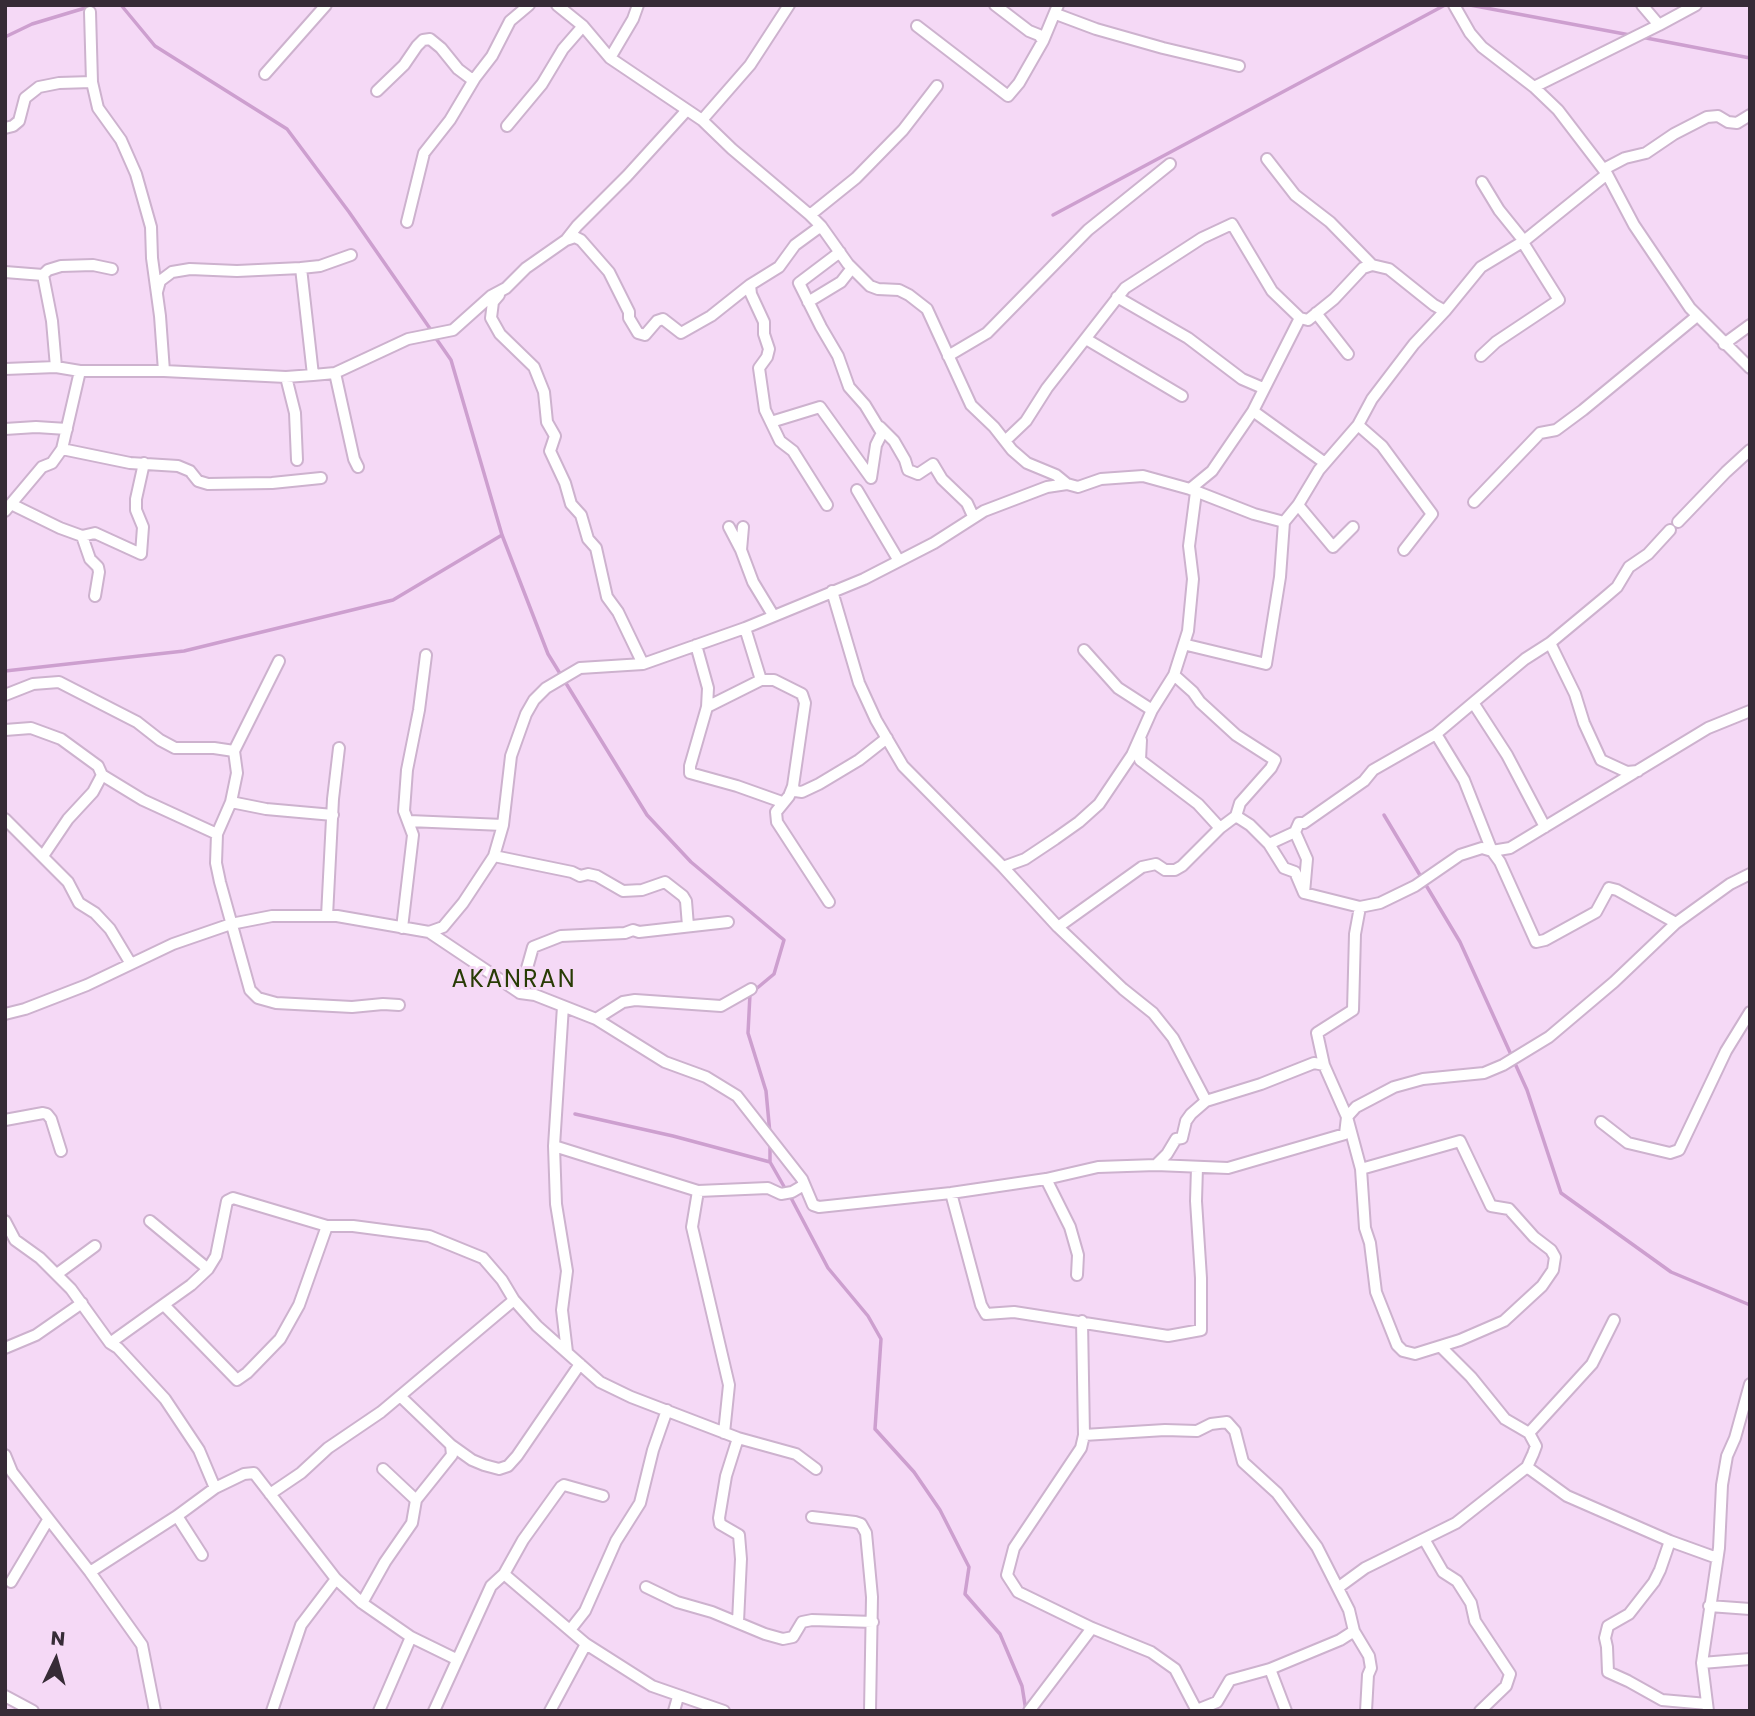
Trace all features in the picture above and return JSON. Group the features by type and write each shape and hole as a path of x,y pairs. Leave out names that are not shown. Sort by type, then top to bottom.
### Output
{"street":[{"path":"265,74 326,5"},
{"path":"407,222 424,153 450,120 475,78 492,56 510,21 529,5"},
{"path":"557,5 583,26 610,58 702,120 810,215 852,268 870,286 899,290 927,309 971,405 1027,463 1056,475 1067,484"},
{"path":"610,58 633,19 638,5"},
{"path":"702,120 751,65 789,5"},
{"path":"996,5 1043,41"},
{"path":"1454,5 1470,33 1482,47 1534,87 1558,110 1605,172 1634,225 1697,316 1750,368"},
{"path":"1642,5 1659,25"},
{"path":"1534,87 1696,5"},
{"path":"917,26 1008,96 1019,83 1043,41 1057,9 1096,29 1239,66"},
{"path":"90,12 92,82 98,108 121,140 148,210 153,238 152,258 164,371"},
{"path":"507,126 542,84 563,49 583,26"},
{"path":"377,91 404,65 423,40 430,39 458,69 470,78 475,78"},
{"path":"5,128 13,127 19,121 25,98 39,87 59,83 92,82"},
{"path":"810,215 856,178 903,130 937,86"},
{"path":"643,664 618,612 607,597 596,548 587,539 581,515 571,504 565,482 550,451 555,436 547,422 544,392 534,367 500,334 491,318 493,302 506,288 526,268 566,240 687,110"},
{"path":"1187,645 1266,664 1280,577 1284,522 1325,463 1358,425 1372,399 1413,344 1445,311 1481,267 1523,241 1625,158 1646,153 1674,134 1707,117 1718,116 1728,122 1737,123 1750,115"},
{"path":"1266,159 1295,195 1330,222 1372,265"},
{"path":"948,356 988,333 1088,230 1170,164"},
{"path":"1481,356 1496,342 1559,300 1482,182"},
{"path":"1005,441 1026,421 1047,388 1117,297 1141,275 1202,238 1232,224 1272,291 1300,318 1308,320 1334,299 1363,268 1372,265 1389,269 1433,305 1445,311"},
{"path":"566,240 575,237 581,240 609,272 629,312 629,318 642,335 645,335 657,321 663,319 681,333 711,316 750,285 779,267 795,246 821,226"},
{"path":"771,422 820,407 871,478 876,445 882,433 865,405 849,387 838,356 799,283 839,252"},
{"path":"156,294 160,281 172,272 301,268 320,266 351,256"},
{"path":"5,272 43,275 48,270 61,266 93,265 112,269"},
{"path":"301,268 313,375"},
{"path":"808,302 841,282 852,268"},
{"path":"43,275 52,321 56,368"},
{"path":"750,285 751,294 764,322 764,334 769,349 759,368 765,410 780,441 793,451 827,505"},
{"path":"5,369 164,371 286,377 335,373 408,339 453,330 491,296 506,288"},
{"path":"1117,297 1188,338 1242,379 1263,388"},
{"path":"1316,313 1348,354"},
{"path":"1474,502 1540,433 1556,430 1583,410 1697,316"},
{"path":"1003,867 1025,859 1079,822 1099,804 1132,755 1152,710 1174,675 1188,631 1193,579 1189,546 1193,490 1212,471 1253,411 1300,318"},
{"path":"1724,344 1750,324"},
{"path":"1086,339 1182,396"},
{"path":"80,371 62,449 52,463 42,467 8,507 82,536 95,533 141,554 143,527 136,510 136,499 144,463"},
{"path":"335,373 358,467"},
{"path":"286,377 295,413 297,460"},
{"path":"1253,411 1325,463"},
{"path":"875,423 894,441 908,470 918,474 933,464 942,480 967,503 974,516"},
{"path":"1358,425 1382,446 1432,514 1404,550"},
{"path":"5,429 67,429"},
{"path":"62,449 131,463 178,466 190,471 198,481 208,484 252,484 321,478"},
{"path":"1304,893 1307,859 1295,832 1298,823 1304,823 1364,781 1373,770 1436,734 1525,659 1550,643 1617,587 1629,567 1648,554 1750,450"},
{"path":"429,932 443,927 494,856 503,825 511,756 526,713 546,688 580,668 643,664 745,628 864,579 934,543 974,516 1047,487 1067,484 1078,487 1101,480 1143,475 1284,522"},
{"path":"857,490 900,561"},
{"path":"1298,505 1333,547 1353,527"},
{"path":"729,527 753,582 773,615"},
{"path":"741,550 744,527"},
{"path":"82,536 90,559 99,572 95,596"},
{"path":"832,591 859,683 903,766 1058,927 1123,989 1153,1013 1173,1038 1206,1101"},
{"path":"745,628 761,680"},
{"path":"1550,643 1575,694 1584,723 1601,760 1627,772 1638,771"},
{"path":"696,645 708,688 707,707 690,773 782,802"},
{"path":"1084,650 1118,688 1152,710"},
{"path":"402,928 413,835 404,811 407,770 419,710 426,654"},
{"path":"279,661 234,751 237,773 232,802 217,834 216,863 230,924 250,990 258,998 276,1003 352,1007 398,1005"},
{"path":"1058,927 1142,867 1156,864 1165,870 1175,870 1182,866 1236,816 1240,803 1275,760 1236,735 1174,675"},
{"path":"707,707 761,680 774,680 802,694 805,703 793,786 789,796 776,812 777,822 829,902"},
{"path":"5,695 33,684 59,682 138,722 175,748 234,751"},
{"path":"1474,704 1507,755 1545,827"},
{"path":"1304,893 1360,907 1380,903 1406,890 1460,855 1482,848 1492,851 1510,848 1708,728 1750,711"},
{"path":"5,730 30,728 61,738 98,766 102,775 142,800 217,834"},
{"path":"1141,734 1140,760 1198,804 1220,828"},
{"path":"1436,734 1464,780 1492,851 1500,862 1536,942 1545,940 1596,912 1609,888 1676,923"},
{"path":"793,786 795,791 802,792 819,784 859,760 887,738"},
{"path":"327,916 340,748"},
{"path":"43,856 68,818 93,792 102,775"},
{"path":"232,802 266,809 333,815"},
{"path":"1236,816 1250,825 1269,844 1284,868 1295,872 1304,893"},
{"path":"5,819 68,882 79,903 110,929 131,964"},
{"path":"409,821 503,825"},
{"path":"1269,844 1295,832"},
{"path":"494,856 580,876 597,876 623,891 642,890 664,882 686,901 688,926"},
{"path":"5,1013 25,1009 87,985 173,944 230,924 272,916 327,916 429,932 520,993 535,995 596,1019 665,1062 706,1077 737,1097 804,1185 813,1205 819,1207 951,1193 1046,1179 1091,1168 1156,1165 1228,1168 1345,1134 1347,1117 1356,1107 1394,1087 1423,1079 1484,1073 1503,1065 1549,1037 1614,982 1676,923 1730,884 1750,874"},
{"path":"1360,907 1355,934 1353,1010 1317,1033 1324,1065 1347,1117 1362,1169 1364,1228 1370,1243 1376,1292 1387,1322 1403,1352 1415,1354 1446,1347 1504,1321 1542,1286 1553,1270 1555,1257 1551,1250 1534,1237 1509,1209 1491,1206 1460,1141 1362,1169"},
{"path":"520,993 533,947 561,936 625,933 728,922"},
{"path":"596,1019 623,1002 635,1000 720,1006 751,989"},
{"path":"563,1006 554,1146 556,1203 567,1271 562,1310 567,1352"},
{"path":"1601,1122 1628,1143 1670,1153 1679,1150 1726,1051 1750,1012"},
{"path":"1156,1165 1176,1139 1182,1138 1186,1121 1206,1101 1261,1084 1314,1063 1324,1065"},
{"path":"5,1120 43,1112 47,1114 61,1151"},
{"path":"554,1146 698,1191 768,1188 782,1194 804,1185"},
{"path":"951,1193 981,1305 986,1314 1014,1312 1162,1336 1201,1330 1202,1278 1196,1200 1197,1167"},
{"path":"1046,1179 1070,1227 1078,1255 1077,1275"},
{"path":"698,1191 692,1227 729,1385 724,1433"},
{"path":"110,1343 164,1306 208,1269 216,1256 227,1201 233,1198 327,1226 352,1226 429,1236 452,1243 484,1258 514,1300 537,1326 600,1382 724,1433 796,1454 816,1469"},
{"path":"5,1221 15,1240 57,1273 110,1343 118,1348 165,1399 200,1450 215,1488"},
{"path":"149,1221 208,1269"},
{"path":"164,1306 237,1380 280,1339 299,1305 327,1226"},
{"path":"57,1273 95,1246"},
{"path":"270,1494 400,1396 514,1300"},
{"path":"5,1348 36,1335 82,1303"},
{"path":"1529,1433 1592,1364 1614,1320"},
{"path":"1082,1321 1084,1435 1081,1448 1014,1548 1007,1574 1018,1592 1092,1628 1151,1652 1175,1669 1197,1710 1217,1702 1230,1680 1270,1670 1340,1640 1354,1631"},
{"path":"1339,1587 1365,1568 1456,1523 1527,1467 1536,1446 1529,1433 1506,1419 1446,1347"},
{"path":"400,1396 451,1445 472,1460 499,1469 508,1466 580,1364"},
{"path":"1670,1541 1654,1582 1629,1614 1608,1626 1605,1638 1608,1647 1608,1672 1662,1700 1708,1707 1702,1663 1721,1531 1720,1508 1724,1469 1748,1400 1750,1384"},
{"path":"570,1630 585,1611 616,1541 640,1503 649,1462 667,1410"},
{"path":"1084,1435 1165,1430 1197,1431 1211,1424 1227,1422 1235,1431 1243,1462 1277,1493 1317,1547 1339,1587 1354,1631 1369,1656 1371,1668 1366,1711"},
{"path":"738,1438 726,1476 719,1518 720,1524 739,1535 741,1559 738,1622"},
{"path":"362,1603 385,1562 412,1523 416,1500 452,1455 451,1445"},
{"path":"5,1455 12,1472 90,1572 142,1645 155,1711"},
{"path":"1527,1467 1567,1496 1670,1541 1717,1558"},
{"path":"383,1469 416,1500"},
{"path":"90,1572 177,1517 215,1488 244,1475 254,1474 336,1579 362,1603 411,1637 456,1659"},
{"path":"433,1711 491,1586 504,1574 523,1540 561,1487 564,1485 603,1496"},
{"path":"177,1517 202,1555"},
{"path":"812,1517 855,1522 865,1529 873,1622 870,1711"},
{"path":"11,1582 48,1520"},
{"path":"1424,1539 1443,1572 1457,1581 1471,1603 1475,1621 1510,1674 1506,1686 1480,1711"},
{"path":"504,1574 586,1644 652,1686 724,1711"},
{"path":"272,1711 301,1625 336,1579"},
{"path":"646,1587 677,1602 783,1639 793,1637 802,1622 811,1620 873,1622"},
{"path":"1709,1606 1750,1609"},
{"path":"1029,1711 1092,1628"},
{"path":"379,1711 411,1637"},
{"path":"550,1711 586,1644"},
{"path":"1702,1663 1750,1659"},
{"path":"1270,1670 1286,1711"},
{"path":"5,1696 33,1711"},
{"path":"674,1711 678,1697"}],"waterway":[{"path":"5,37 32,24 95,5"},
{"path":"121,5 155,46 287,129 431,330"},
{"path":"1053,215 1445,5"},
{"path":"1470,5 1630,35"},
{"path":"1641,37 1750,58"},
{"path":"435,337 451,360 502,535 548,654 647,815 691,862 784,940 774,974 750,994 748,1033 766,1091 770,1134"},
{"path":"5,671 184,651 393,600 502,535"},
{"path":"1384,815 1460,942 1527,1090 1561,1193 1671,1272 1750,1305"},
{"path":"575,1114 770,1162"},
{"path":"770,1142 770,1162 786,1190"},
{"path":"790,1196 828,1268 868,1316 881,1339 875,1429 914,1472 940,1510 969,1567 965,1594 1000,1634 1022,1686 1026,1711"}],"district":[{"name":"AKANRAN","path":"514,981"}]}
